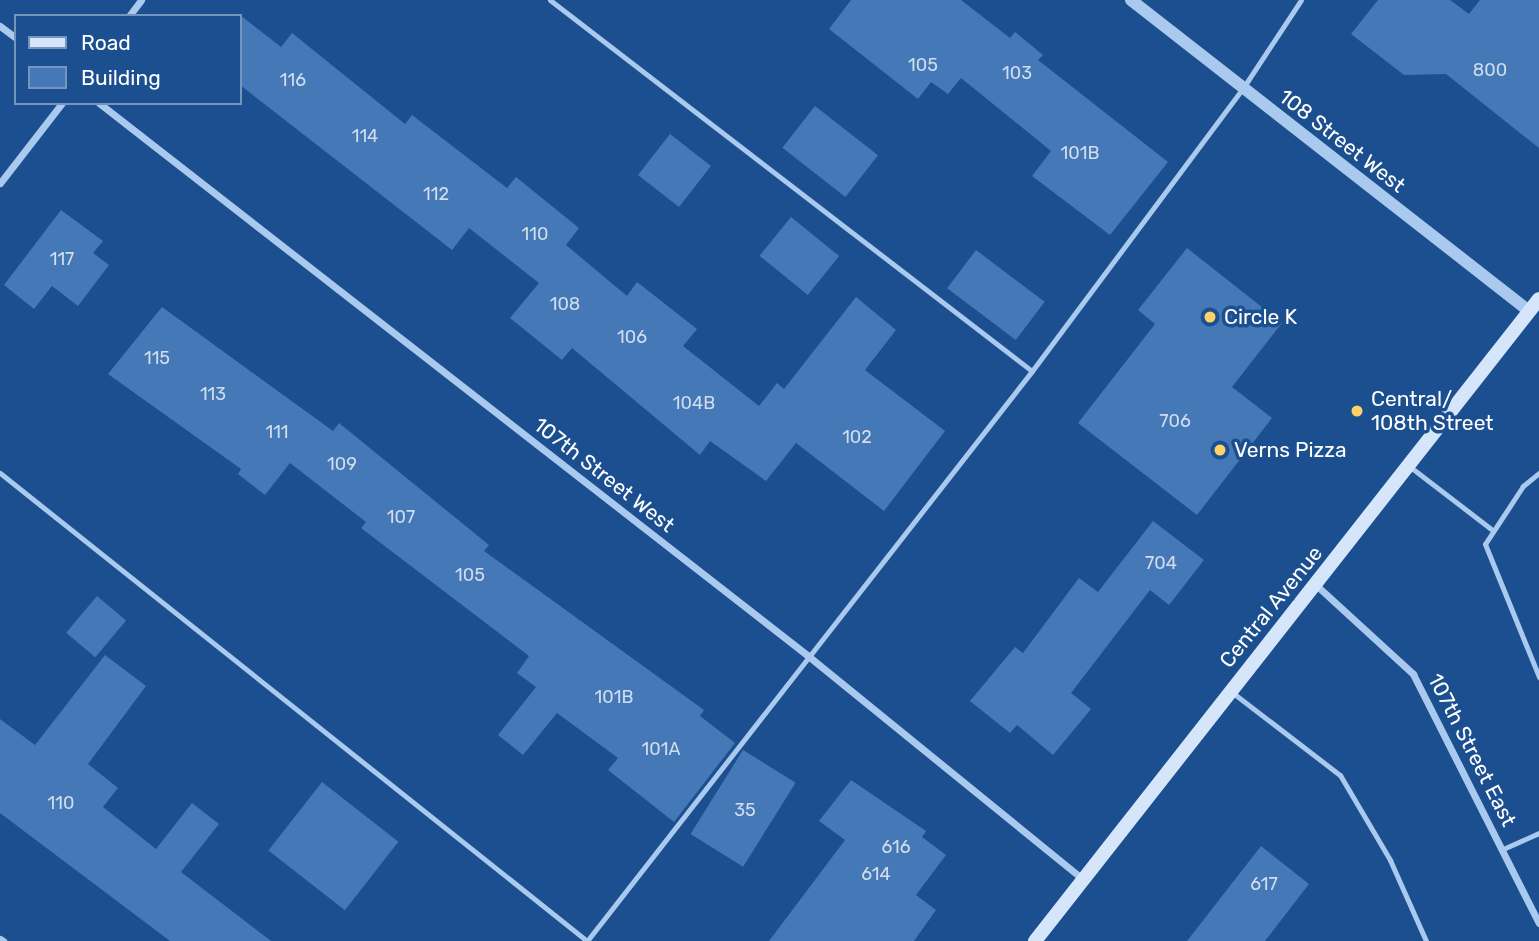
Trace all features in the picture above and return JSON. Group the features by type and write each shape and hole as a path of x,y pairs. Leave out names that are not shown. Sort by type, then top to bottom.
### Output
{"main road":[{"name":"Central Avenue","path":"1035,941 1409,466 1534,314 1539,299"}],"street":[{"name":"108 Street West","path":"1131,0 1534,314"},
{"path":"0,183 60,105"},
{"name":"107th Street West","path":"102,105 807,655 1083,879"},
{"name":"107th Street East","path":"1316,585 1413,674 1539,923"}],"lane":[{"path":"550,0 1032,371"},
{"path":"0,473 587,941 807,655 1032,371 1243,88 1301,0"},
{"path":"1409,466 1490,529"},
{"path":"1539,473 1490,529 1486,558 1539,677"},
{"path":"1231,691 1340,775 1391,860 1426,941"},
{"path":"1503,849 1539,833"}],"building":[{"path":"851,0 961,0 1010,38 1015,32 1043,55 1038,60 1168,162 1110,235 1032,176 1051,151 961,78 948,94 931,82 918,99 829,29"},
{"path":"1378,0 1450,0 1469,14 1480,0 1539,0 1539,148 1446,74 1404,75 1351,34"},
{"path":"242,17 281,47 292,33 405,124 412,115 507,188 516,177 579,228 566,245 627,296 637,282 697,329 683,346 759,406 777,383 784,389 856,297 896,330 865,370 945,431 884,511 796,443 766,481 710,441 700,455 572,348 562,360 510,318 539,283 469,228 452,250 242,87"},
{"path":"815,106 878,155 845,197 782,148"},
{"path":"670,134 711,166 679,207 638,175"},
{"path":"61,210 103,241 93,253 109,265 78,306 52,286 34,309 4,285"},
{"path":"791,217 839,256 808,295 760,256"},
{"path":"1187,248 1282,323 1232,387 1272,418 1197,515 1078,423 1155,324 1138,310"},
{"path":"976,250 1045,302 1016,340 947,288"},
{"path":"162,307 333,431 339,423 489,545 484,551 704,710 700,716 735,743 674,822 608,770 618,758 557,713 523,755 498,735 536,687 517,673 529,656 361,528 366,522 290,463 265,495 238,474 241,469 108,374"},
{"path":"1153,521 1204,560 1169,605 1150,590 1071,693 1091,709 1053,755 1017,725 1010,733 970,701 1015,647 1023,653 1079,578 1098,592"},
{"path":"97,596 126,620 95,657 66,633"},
{"path":"105,655 146,686 88,764 118,788 103,807 156,849 192,803 219,824 181,872 271,941 170,941 0,813 0,719 35,745"},
{"path":"743,750 796,783 743,867 691,834"},
{"path":"851,780 926,831 922,837 946,855 916,895 936,910 914,941 769,941 845,840 819,821"},
{"path":"322,782 398,842 345,910 268,851"},
{"path":"1261,846 1309,884 1265,941 1187,941"}],"place":[{"name":"Circle K","path":"1210,317"},
{"name":"Central/ 108th Street","path":"1357,411"},
{"name":"Verns Pizza","path":"1220,450"}]}
